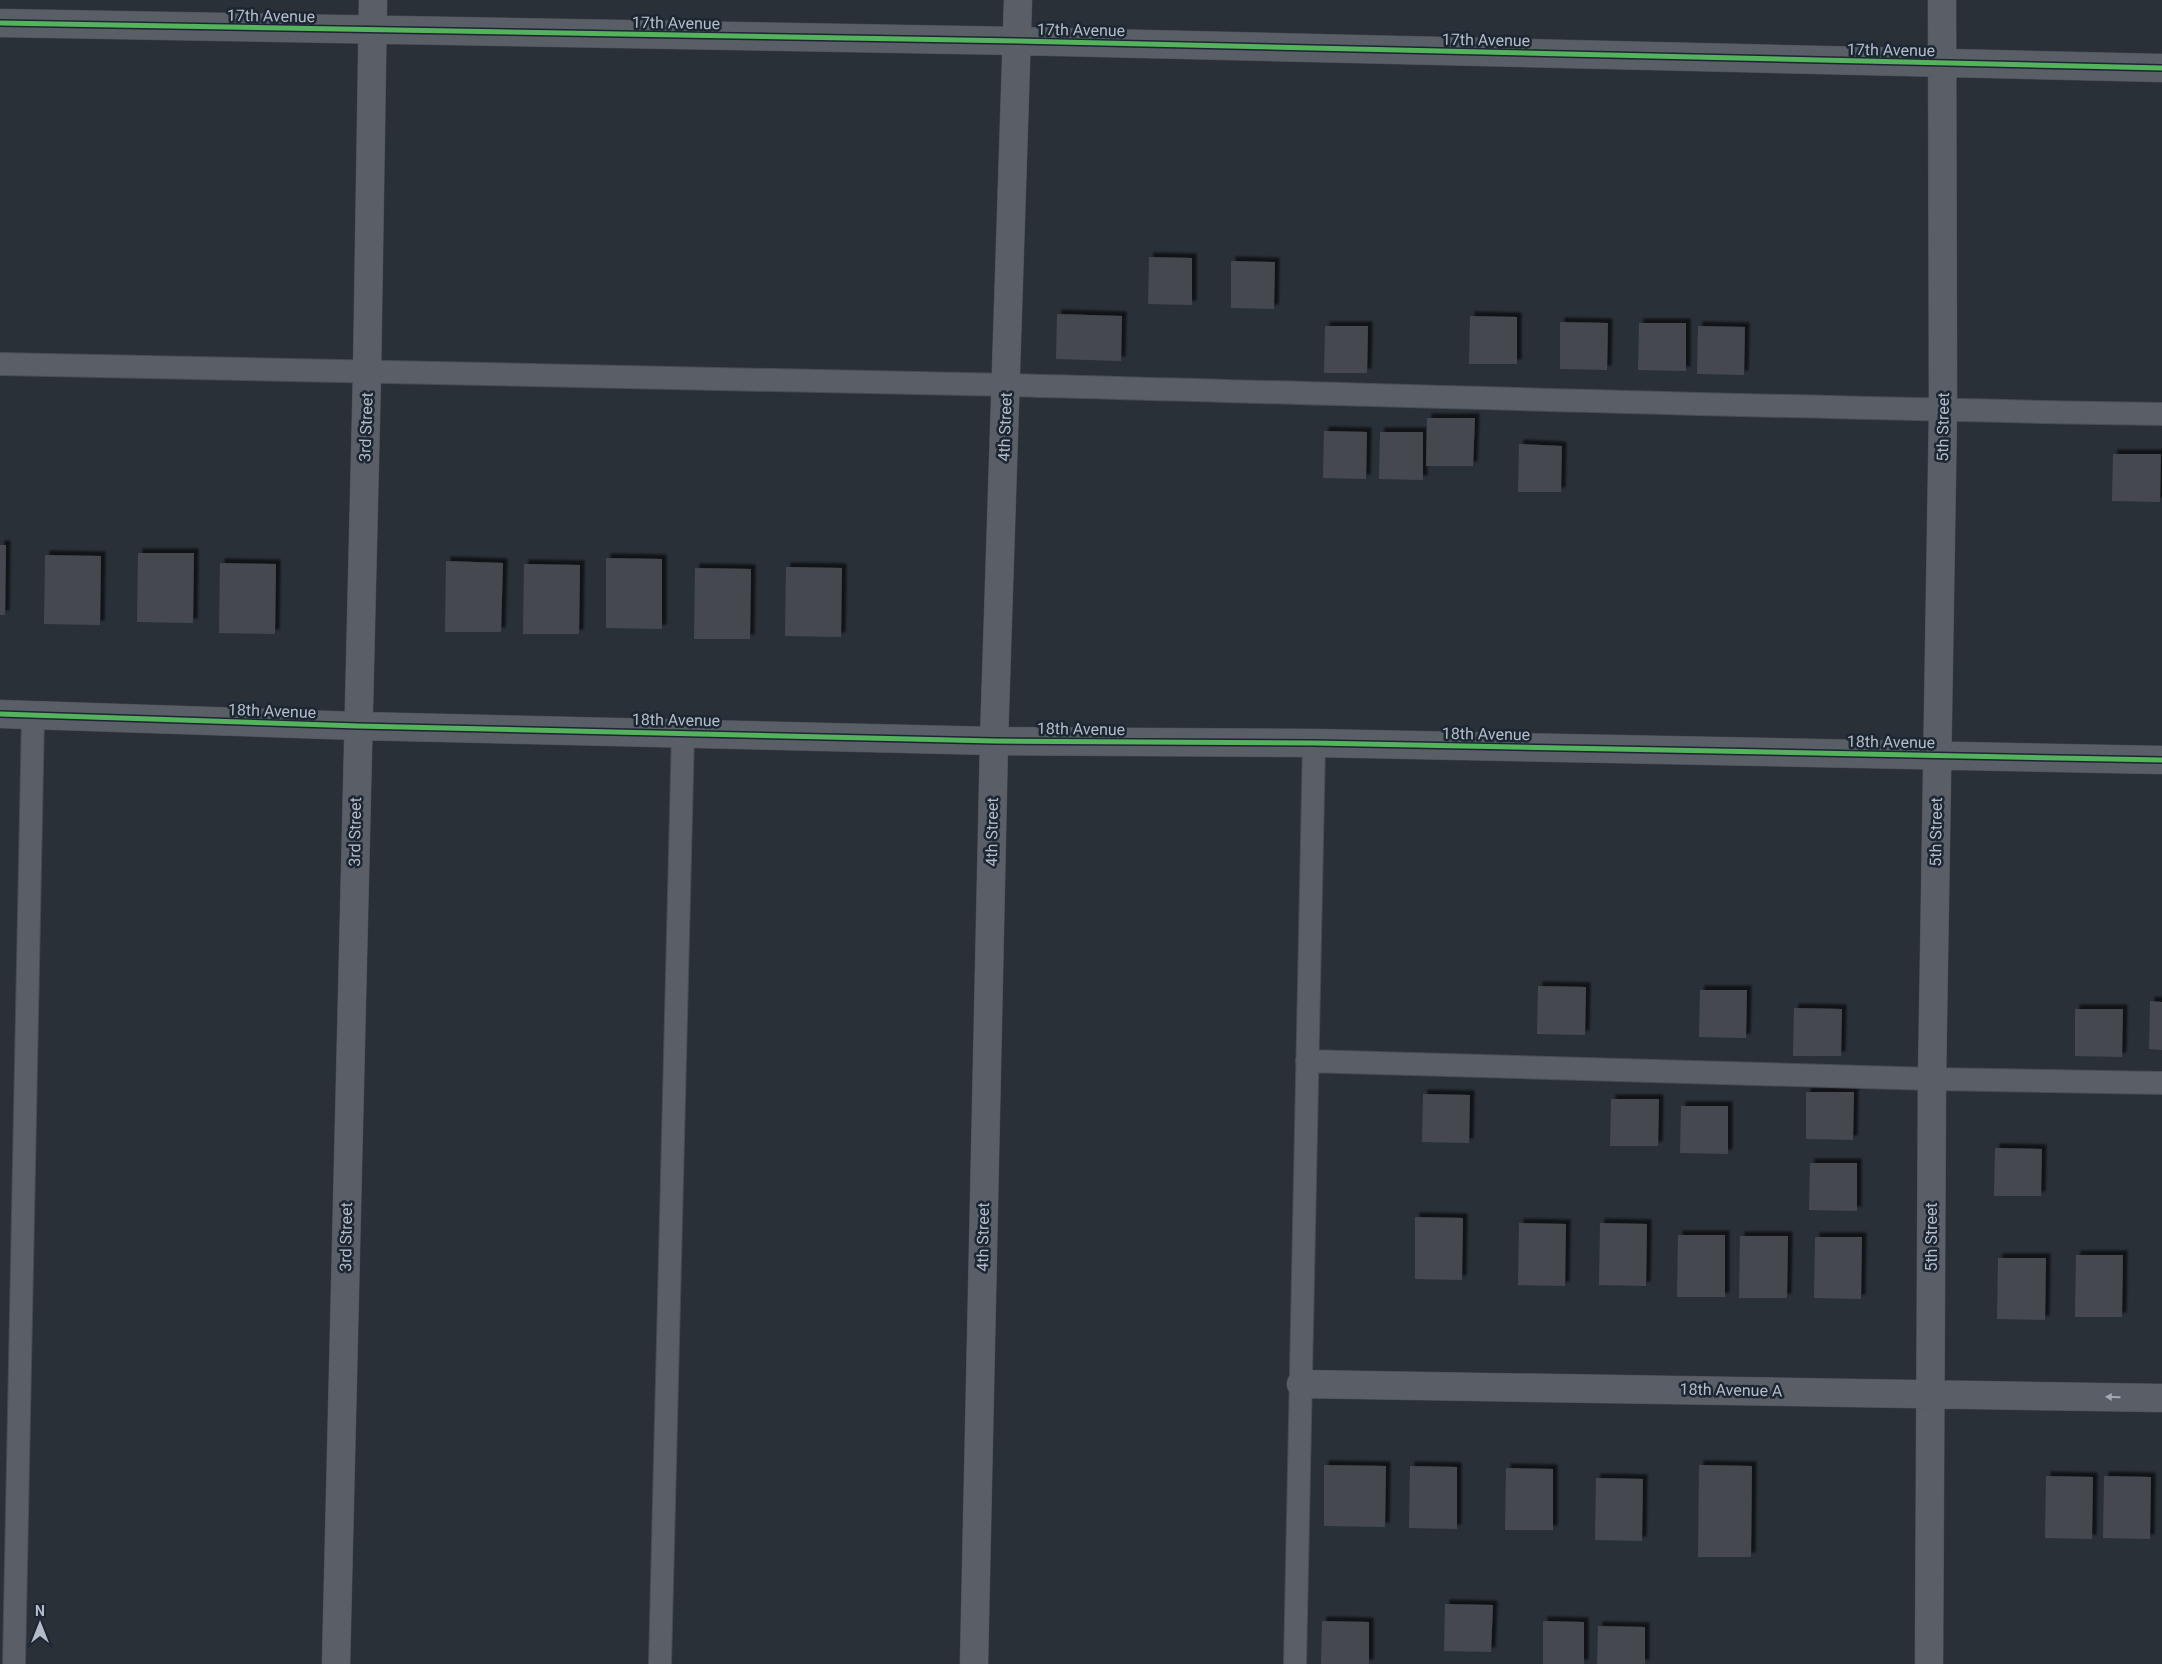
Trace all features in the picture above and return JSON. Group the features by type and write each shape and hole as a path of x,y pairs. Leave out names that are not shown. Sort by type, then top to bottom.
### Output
{"street":[{"name":"3rd Street","path":"336,1664 367,374 373,0"},
{"name":"4th Street","path":"974,1664 994,740 1018,0"},
{"name":"5th Street","path":"1929,1664 1932,1079 1943,411 1942,0"},
{"name":"17th Avenue","path":"0,24 1018,41 2162,68"},
{"name":"18th Avenue","path":"0,714 358,726 994,740 1314,743 2162,760"},
{"name":"18th Avenue A","path":"1300,1384 2162,1398"}],"lane":[{"path":"0,364 367,374 1006,385 1943,411 2162,414"},
{"path":"14,1664 34,714"},
{"path":"660,1664 683,733"},
{"path":"1295,1664 1314,743"},
{"path":"1307,1061 1932,1079 2162,1083"}],"building":[{"path":"1149,257 1192,258 1192,305 1148,304"},
{"path":"1231,261 1275,262 1274,309 1231,308"},
{"path":"1057,314 1122,316 1121,361 1056,359"},
{"path":"1470,316 1517,317 1517,364 1469,364"},
{"path":"1560,322 1608,323 1607,370 1560,369"},
{"path":"1639,323 1686,323 1686,371 1638,370"},
{"path":"1325,326 1368,326 1367,373 1324,373"},
{"path":"1698,326 1745,327 1744,375 1697,374"},
{"path":"1427,418 1475,418 1473,466 1426,466"},
{"path":"1324,431 1367,432 1366,479 1323,478"},
{"path":"1380,432 1423,432 1423,480 1379,479"},
{"path":"1519,444 1562,446 1561,492 1518,492"},
{"path":"2113,454 2161,454 2160,502 2112,501"},
{"path":"0,545 6,545 5,615 0,615"},
{"path":"138,553 194,553 193,623 137,622"},
{"path":"45,555 101,556 100,625 44,624"},
{"path":"606,558 662,559 662,629 606,628"},
{"path":"446,561 503,563 501,632 445,632"},
{"path":"220,563 276,564 275,634 219,633"},
{"path":"524,564 580,565 579,634 523,634"},
{"path":"786,567 842,568 841,637 785,636"},
{"path":"695,568 751,569 750,639 694,639"},
{"path":"1538,986 1586,987 1585,1035 1537,1034"},
{"path":"1700,990 1747,990 1746,1038 1699,1037"},
{"path":"2150,1001 2162,1002 2162,1050 2149,1049"},
{"path":"1794,1008 1842,1009 1841,1056 1793,1056"},
{"path":"2075,1009 2123,1009 2122,1057 2075,1056"},
{"path":"1806,1092 1854,1092 1853,1140 1806,1139"},
{"path":"1423,1094 1470,1095 1469,1143 1422,1142"},
{"path":"1611,1099 1659,1099 1658,1146 1610,1146"},
{"path":"1681,1106 1728,1106 1728,1154 1680,1153"},
{"path":"1995,1148 2042,1149 2041,1196 1994,1196"},
{"path":"1810,1163 1857,1163 1857,1211 1809,1210"},
{"path":"1415,1217 1463,1218 1462,1280 1415,1279"},
{"path":"1519,1223 1566,1224 1565,1286 1518,1285"},
{"path":"1600,1223 1647,1224 1646,1286 1599,1285"},
{"path":"1678,1235 1725,1235 1725,1297 1677,1297"},
{"path":"1740,1236 1788,1236 1787,1298 1739,1298"},
{"path":"1815,1237 1862,1237 1861,1299 1814,1298"},
{"path":"2076,1255 2123,1255 2122,1317 2075,1317"},
{"path":"1998,1258 2046,1258 2045,1320 1997,1319"},
{"path":"1324,1465 1386,1466 1385,1527 1324,1526"},
{"path":"1699,1465 1752,1466 1751,1557 1698,1557"},
{"path":"1410,1466 1457,1467 1457,1529 1409,1528"},
{"path":"1506,1468 1553,1469 1553,1530 1505,1530"},
{"path":"2046,1476 2093,1477 2092,1539 2045,1538"},
{"path":"2104,1476 2151,1477 2150,1539 2103,1538"},
{"path":"1596,1478 1643,1479 1642,1541 1595,1540"},
{"path":"1445,1604 1493,1605 1491,1652 1444,1651"},
{"path":"1322,1621 1369,1622 1369,1664 1321,1664"},
{"path":"1543,1621 1584,1622 1584,1664 1543,1664"},
{"path":"1598,1626 1645,1627 1645,1664 1597,1664"}],"cycle path":[{"path":"0,23 1018,41 2162,68"},
{"path":"0,714 358,726 994,741 1314,743 2162,760"}]}
